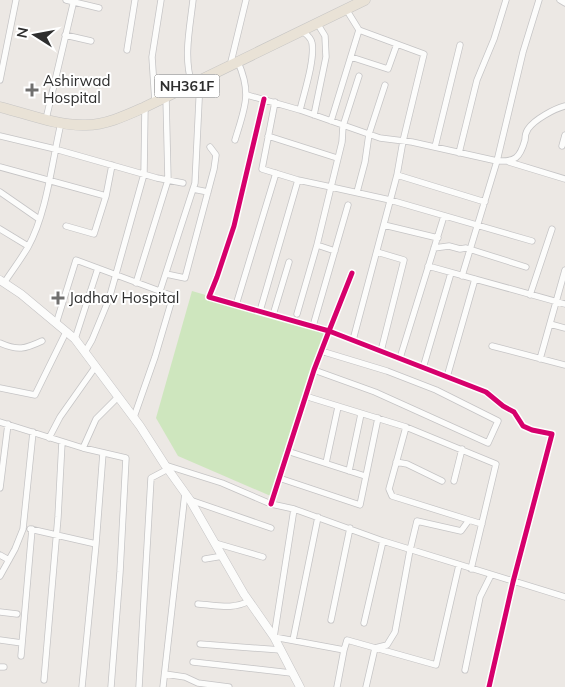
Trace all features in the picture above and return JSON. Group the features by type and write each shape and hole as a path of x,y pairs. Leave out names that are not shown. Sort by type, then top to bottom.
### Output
{"highway":[{"name":"NH361F","path":"0,107 61,123 87,125 107,122 145,107 234,64 317,23 347,5 362,2"}],"street":[{"path":"0,80 16,0"},
{"path":"66,0 98,8"},
{"path":"127,50 134,0"},
{"path":"155,102 152,57 161,0"},
{"path":"160,292 194,183 196,82 187,70 191,0"},
{"path":"236,140 247,95 245,78 234,64 246,0"},
{"path":"459,153 477,80 494,39 506,0"},
{"path":"462,276 497,161 523,52 539,0"},
{"path":"560,0 565,3"},
{"path":"46,119 74,1"},
{"path":"331,121 359,30 347,5"},
{"path":"314,115 326,58 325,36 317,23"},
{"path":"300,110 310,65 312,44 310,37 302,30"},
{"path":"353,340 397,175 403,141 424,54 359,30"},
{"path":"65,35 91,41"},
{"path":"351,57 388,69 397,44"},
{"path":"435,147 460,45"},
{"path":"297,314 317,245 342,142 343,126 359,76"},
{"path":"357,192 365,162 369,134 385,85"},
{"path":"247,95 276,102 380,138 509,162 565,179"},
{"path":"136,282 168,180 166,96"},
{"path":"264,99 234,226 217,277 208,297 329,331 486,392 503,406 514,412 523,426 552,434 513,582 489,687"},
{"path":"276,102 262,168 298,180 390,200 532,241"},
{"path":"509,162 518,157 523,148 527,129 552,110 565,106"},
{"path":"85,352 92,340 116,275 144,174 145,107"},
{"path":"61,123 50,180 39,219 28,246 2,281 21,294 66,332 96,366 190,500 249,601 274,637 300,687"},
{"path":"562,146 565,135"},
{"path":"0,136 183,183"},
{"path":"268,136 337,158"},
{"path":"166,274 185,278 216,154 210,147"},
{"path":"66,226 94,234 106,196 112,165"},
{"path":"0,167 106,196"},
{"path":"236,305 276,173"},
{"path":"397,175 485,202"},
{"path":"260,311 298,180"},
{"path":"193,189 208,192"},
{"path":"0,192 39,219"},
{"path":"313,326 348,204"},
{"path":"400,358 444,216"},
{"path":"384,225 438,238"},
{"path":"0,229 28,246"},
{"path":"530,295 552,229"},
{"path":"317,245 334,251"},
{"path":"434,248 449,246 460,249 466,248 526,267"},
{"path":"377,252 404,260 381,351"},
{"path":"56,324 76,260 173,296 134,418"},
{"path":"272,315 289,262"},
{"path":"428,266 565,304"},
{"path":"74,340 98,268"},
{"path":"271,504 314,370 352,272"},
{"path":"423,368 451,273"},
{"path":"540,359 564,275"},
{"path":"447,377 475,279"},
{"path":"550,324 565,328"},
{"path":"0,388 35,395 66,332"},
{"path":"0,343 9,347 24,349 42,341"},
{"path":"492,346 565,365"},
{"path":"314,370 375,392 488,443 498,421 436,390 395,374 321,351"},
{"path":"49,438 60,417 96,366"},
{"path":"83,448 96,419 118,396"},
{"path":"305,396 406,427 496,464 471,569"},
{"path":"326,463 338,407"},
{"path":"349,471 361,414"},
{"path":"279,478 360,505 378,418"},
{"path":"0,422 62,442 126,458 121,563 111,687"},
{"path":"0,488 8,424"},
{"path":"406,427 389,489 392,496 482,524"},
{"path":"0,576 21,537 23,529 33,432"},
{"path":"44,680 62,442"},
{"path":"454,481 462,450"},
{"path":"287,451 365,476"},
{"path":"82,687 103,453"},
{"path":"396,462 406,464 442,482"},
{"path":"166,467 222,483 271,504 294,509 410,550 565,597"},
{"path":"138,687 151,478 166,467"},
{"path":"163,687 185,493"},
{"path":"190,500 270,528"},
{"path":"274,637 294,509"},
{"path":"293,640 318,517"},
{"path":"375,648 387,645 395,632 417,521 461,531 469,520"},
{"path":"331,620 350,528"},
{"path":"23,529 32,529 96,544"},
{"path":"21,656 32,529"},
{"path":"364,623 383,541"},
{"path":"216,543 263,557"},
{"path":"0,555 9,560"},
{"path":"205,559 222,556"},
{"path":"337,687 347,640 436,665 459,565"},
{"path":"465,670 480,597 491,575"},
{"path":"198,604 231,607 239,606 249,601"},
{"path":"0,612 17,614"},
{"path":"274,637 344,650"},
{"path":"0,640 22,643"},
{"path":"200,644 281,650"},
{"path":"366,687 375,648"},
{"path":"193,662 291,672"},
{"path":"165,674 185,677 198,683 229,687"}],"green space":[{"path":"192,291 329,331 273,497 178,456 156,418"}],"cycle path":[{"path":"264,99 234,226 209,297 329,331 314,370 271,504"},
{"path":"352,273 329,331 486,392 503,406 514,412 523,426 552,434 513,582 489,687"}],"place":[{"name":"Ashirwad Hospital","path":"32,90"},
{"name":"Jadhav Hospital","path":"58,298"}]}
